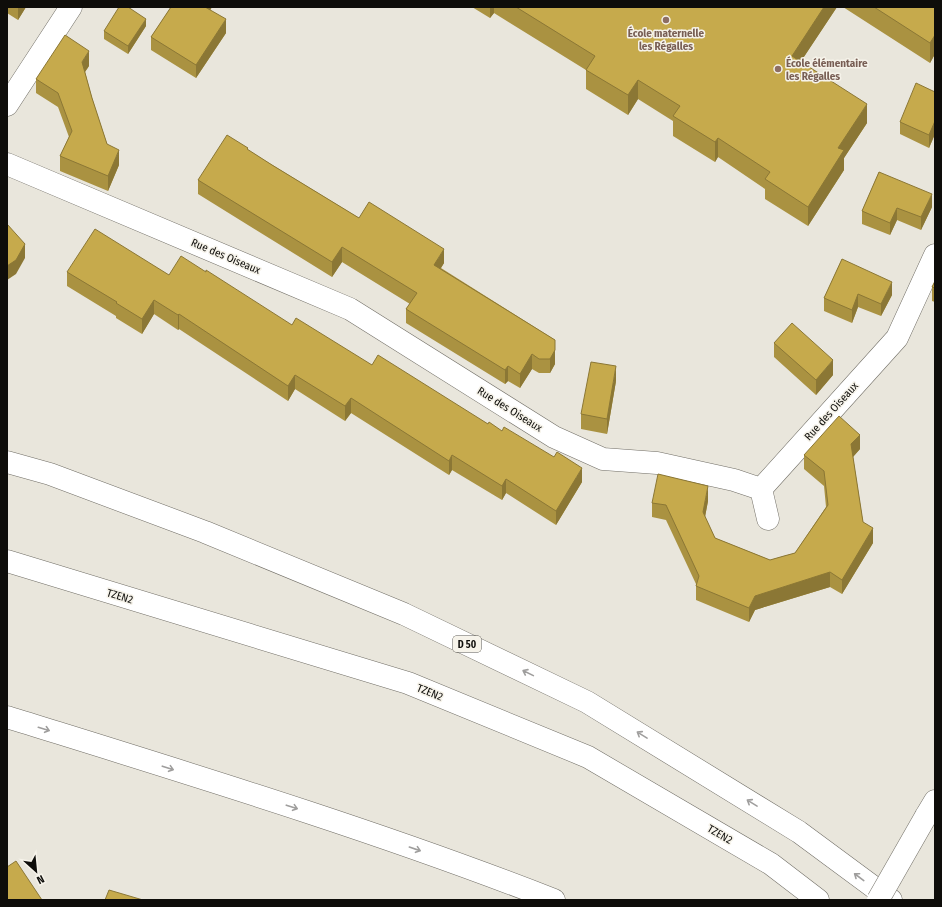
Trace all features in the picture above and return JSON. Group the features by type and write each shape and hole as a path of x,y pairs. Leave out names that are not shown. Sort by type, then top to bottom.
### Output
{"main road":[{"path":"7,105 70,7"},
{"name":"Rue des Oiseaux","path":"7,164 350,309 554,436 603,459 657,463 734,480 761,489 897,338 935,255"},
{"name":"D 50","path":"7,462 50,474 205,532 404,614 587,702 799,832 891,900"},
{"path":"761,489 768,520"},
{"name":"TZEN2","path":"7,562 408,683 588,757 771,864 818,900"},
{"path":"7,717 333,821 509,882 554,900"},
{"path":"878,900 930,808"}],"building":[{"path":"119,7 128,7 146,19 128,46 104,31"},
{"path":"171,7 205,7 226,19 196,65 151,37"},
{"path":"516,7 824,7 792,56 867,104 838,148 844,150 808,207 765,179 770,172 718,138 715,142 673,116 680,106 638,80 628,95 586,70 595,56"},
{"path":"874,7 935,7 935,35 930,43"},
{"path":"65,35 89,51 82,62 92,98 107,144 119,150 108,176 60,156 72,131 58,93 36,79"},
{"path":"916,83 935,92 935,121 929,135 900,122"},
{"path":"227,135 272,165 359,218 369,202 444,249 434,265 555,340 555,350 550,359 539,359 532,354 520,374 508,366 505,370 406,309 417,293 342,247 332,262 198,180"},
{"path":"879,172 932,194 921,217 897,208 890,223 862,211"},
{"path":"7,224 25,244 16,260 7,266"},
{"path":"95,229 169,275 181,256 206,272 206,270 292,325 296,318 372,365 378,355 488,424 489,422 502,431 504,427 554,457 557,452 582,468 556,511 506,479 502,486 452,455 449,461 351,398 345,406 295,375 288,386 179,314 178,315 154,300 142,319 67,272"},
{"path":"842,259 892,282 881,304 858,294 852,310 824,298"},
{"path":"935,281 935,288 932,287"},
{"path":"792,323 833,360 816,380 774,343"},
{"path":"591,362 616,366 607,419 581,414"},
{"path":"839,416 860,435 851,444 863,522 873,528 842,580 830,572 755,596 749,608 696,586 699,576 666,505 652,503 658,474 708,486 703,512 715,538 770,560 795,553 828,505 824,471 804,455"},
{"path":"16,861 42,900 7,900 7,867"},
{"path":"109,890 143,900 105,900"}],"place":[{"name":"École maternelle les Régalles","path":"666,20"},
{"name":"École élémentaire les Régalles","path":"778,69"}]}
